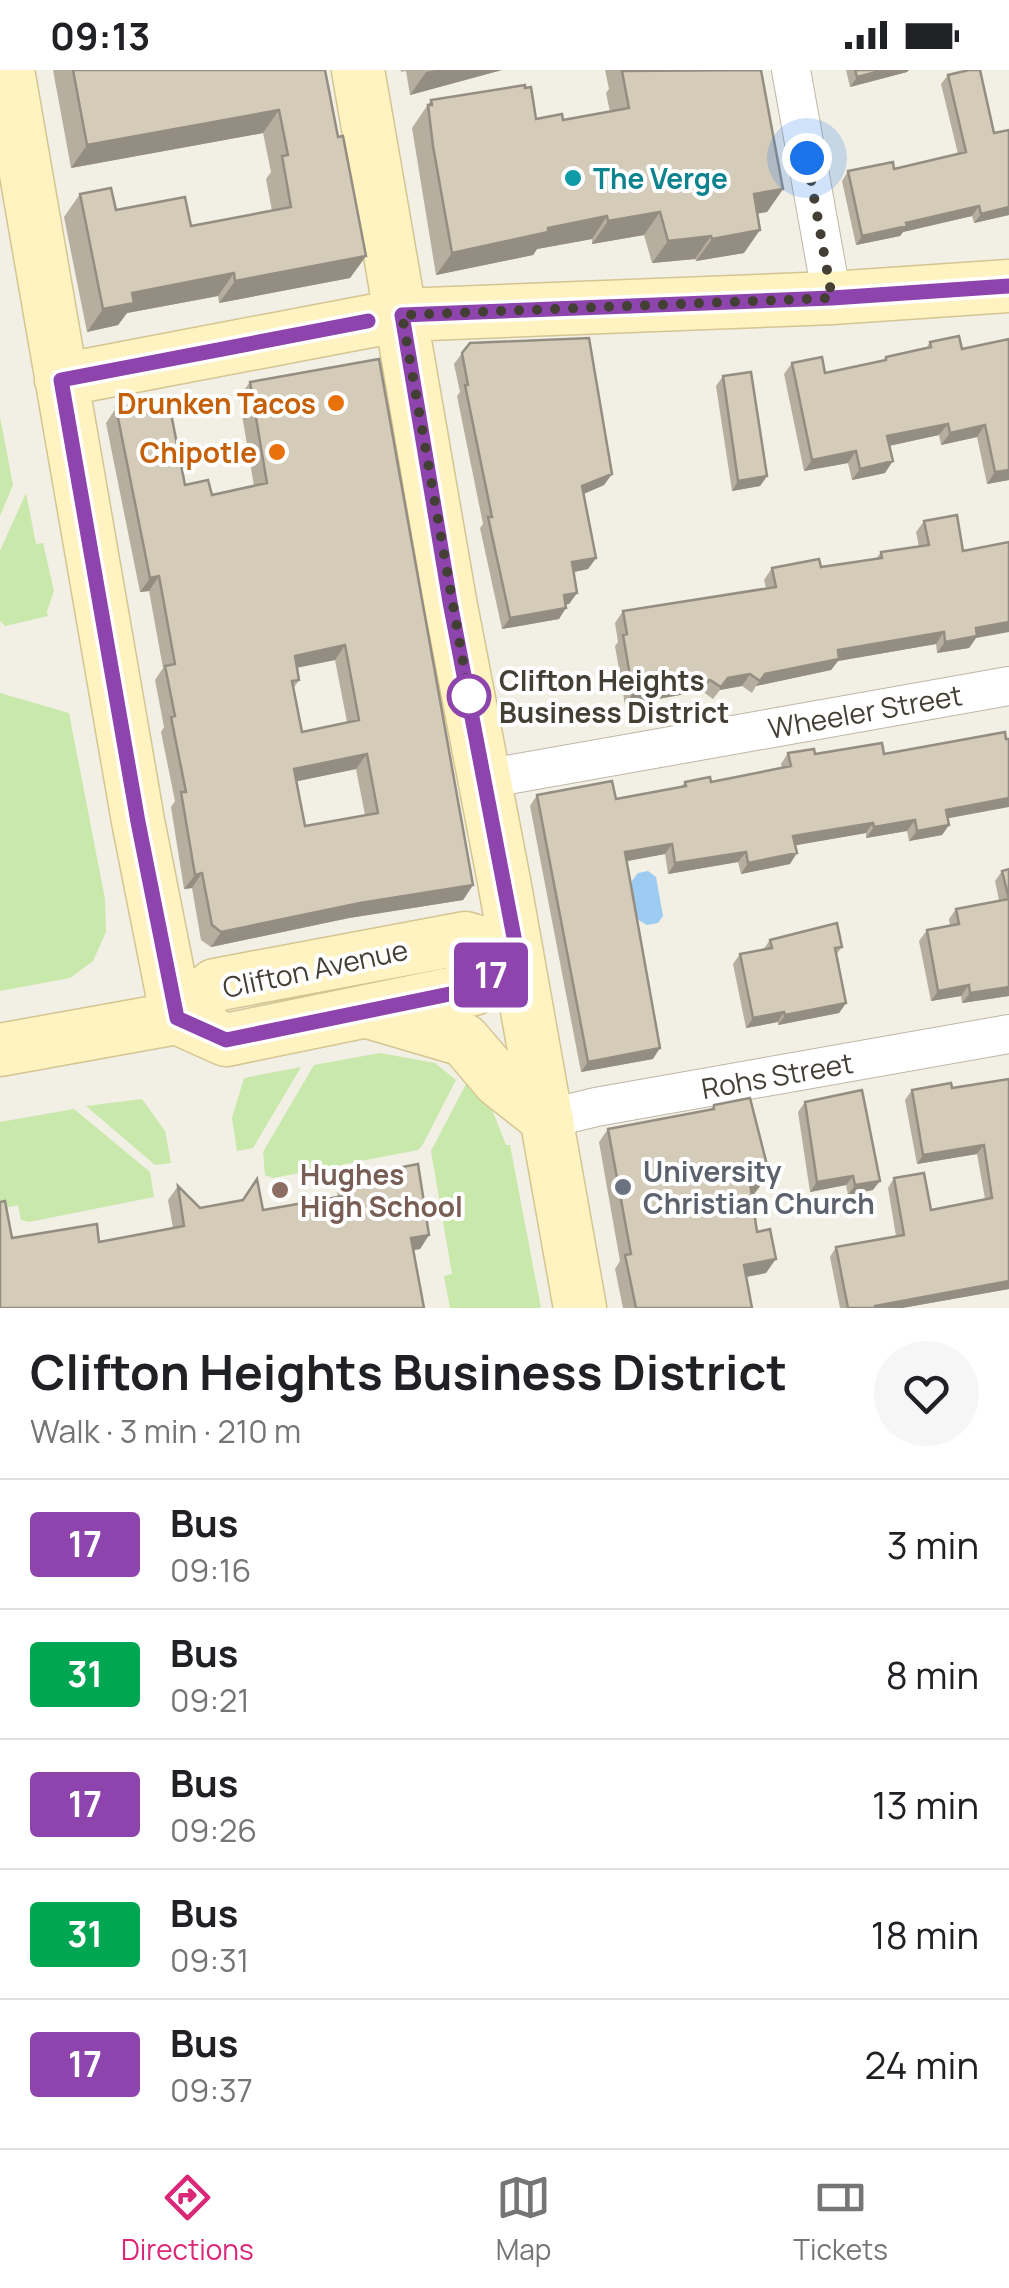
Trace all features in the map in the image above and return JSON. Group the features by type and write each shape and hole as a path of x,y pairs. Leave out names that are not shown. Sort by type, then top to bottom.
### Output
{"main road":[{"path":"8,70 138,822 177,1018"},
{"path":"358,70 580,1308"},
{"path":"61,380 402,315 832,298 1009,286"},
{"name":"Clifton Avenue","path":"0,1050 177,1018 216,985 234,981 465,938 517,953"},
{"name":"Clifton Avenue","path":"177,1018 226,1040 474,989 517,953"},
{"path":"366,1012 464,1040 499,1080 546,1119"}],"street":[{"path":"791,70 832,298"},
{"name":"Wheeler Street","path":"485,779 1009,686"},
{"name":"Rohs Street","path":"546,1119 1009,1034"}],"green space":[{"path":"0,417 13,485 0,516"},
{"path":"26,493 36,544 43,543 54,591 48,616 5,626 0,621 0,551"},
{"path":"0,693 69,713 105,899 106,932 93,961 70,978 0,991"},
{"path":"380,1053 435,1063 456,1080 422,1146 418,1150 273,1178 265,1175 263,1152 314,1065"},
{"path":"301,1067 253,1148 237,1151 232,1118 244,1078"},
{"path":"466,1084 491,1107 506,1145 510,1145 541,1308 450,1308 444,1276 452,1274 431,1151"},
{"path":"142,1099 165,1131 171,1163 155,1165 86,1106"},
{"path":"74,1109 150,1172 154,1197 29,1222 21,1220 18,1205 0,1209 0,1122"}],"water":[{"path":"648,871 656,877 663,916 658,923 647,925 637,919 631,882 638,873"}],"building":[{"path":"73,70 325,70 338,137 343,136 366,256 235,281 234,273 132,293 134,303 103,309 80,194 111,188 116,210 185,197 191,226 291,207 282,156 288,155 279,110 87,145"},
{"name":"The Verge","path":"761,70 783,189 754,194 760,230 712,239 711,236 668,241 660,212 608,221 607,216 452,253 433,146 428,105 432,105 431,100 525,85 531,87 536,119 562,114 563,120 629,108 622,71"},
{"path":"855,70 884,70 857,77"},
{"path":"980,70 994,133 1009,130 1009,207 981,214 979,206 862,236 848,171 893,162 894,169 966,152 948,75"},
{"path":"959,336 962,349 1009,339 1009,470 995,472 985,425 950,433 948,424 887,436 893,461 860,469 856,451 812,460 792,363 822,357 825,373 886,360 931,347 930,342"},
{"path":"589,338 612,474 582,486 596,558 572,562 577,593 564,595 566,608 510,618 488,517 492,517 462,353 470,343"},
{"path":"379,359 473,885 360,903 221,932 212,925 202,873 195,875 165,666 175,664 159,576 150,578 116,408 168,398 185,485 208,480 212,495 267,483 250,382","holes":["345,645 359,720 302,732 292,681 299,680 295,656","367,754 378,813 305,826 294,769"]},
{"path":"751,372 767,476 738,481 723,376"},
{"path":"957,515 963,551 1009,542 1009,622 976,628 977,636 945,642 944,632 838,650 839,659 765,674 760,681 750,674 728,678 721,687 710,680 633,693 623,611 776,587 772,568 819,559 821,567 882,558 881,552 929,545 924,521"},
{"path":"1005,732 1009,739 1009,798 946,810 949,825 917,831 915,820 793,836 797,853 748,863 746,852 675,863 672,844 625,852 660,1048 588,1062 537,795 612,781 616,799 686,786 685,782 710,777 711,782 791,766 788,753 814,749 815,754 882,743 884,754"},
{"path":"1009,869 1009,899 1002,871"},
{"path":"1009,899 1009,987 970,993 969,985 938,991 927,930 959,924 956,909"},
{"path":"837,923 842,947 835,948 846,1003 753,1018 740,954 772,948 770,940"},
{"path":"1009,1079 1009,1281 875,1308 848,1308 836,1247 904,1235 894,1178 924,1173 931,1210 992,1198 984,1145 923,1155 912,1090"},
{"path":"862,1090 880,1181 855,1185 853,1176 817,1182 805,1102"},
{"path":"750,1098 766,1161 761,1162 764,1181 750,1183 757,1232 770,1229 776,1259 744,1265 752,1308 636,1308 625,1255 631,1254 608,1129 714,1109 714,1105"},
{"name":"Hughes High School","path":"418,1164 429,1235 411,1238 424,1308 0,1308 0,1202 5,1201 12,1238 97,1224 99,1242 184,1226 178,1186 200,1208 243,1200 257,1179 263,1210 349,1195 346,1178"}],"bus line":[{"name":"17","path":"368,321 61,380 138,822 177,1018 226,1040 474,989 517,953 450,602 402,315 832,298 1009,286"}],"place":[{"name":"The Verge","path":"573,178"},
{"name":"Drunken Tacos","path":"336,403"},
{"name":"Chipotle","path":"277,452"},
{"name":"Clifton Heights Business District","path":"469,696"},
{"name":"University Christian Church","path":"623,1187"},
{"name":"Hughes High School","path":"280,1190"}],"route":[{"path":"469,696 402,315 832,298 807,158"}]}
